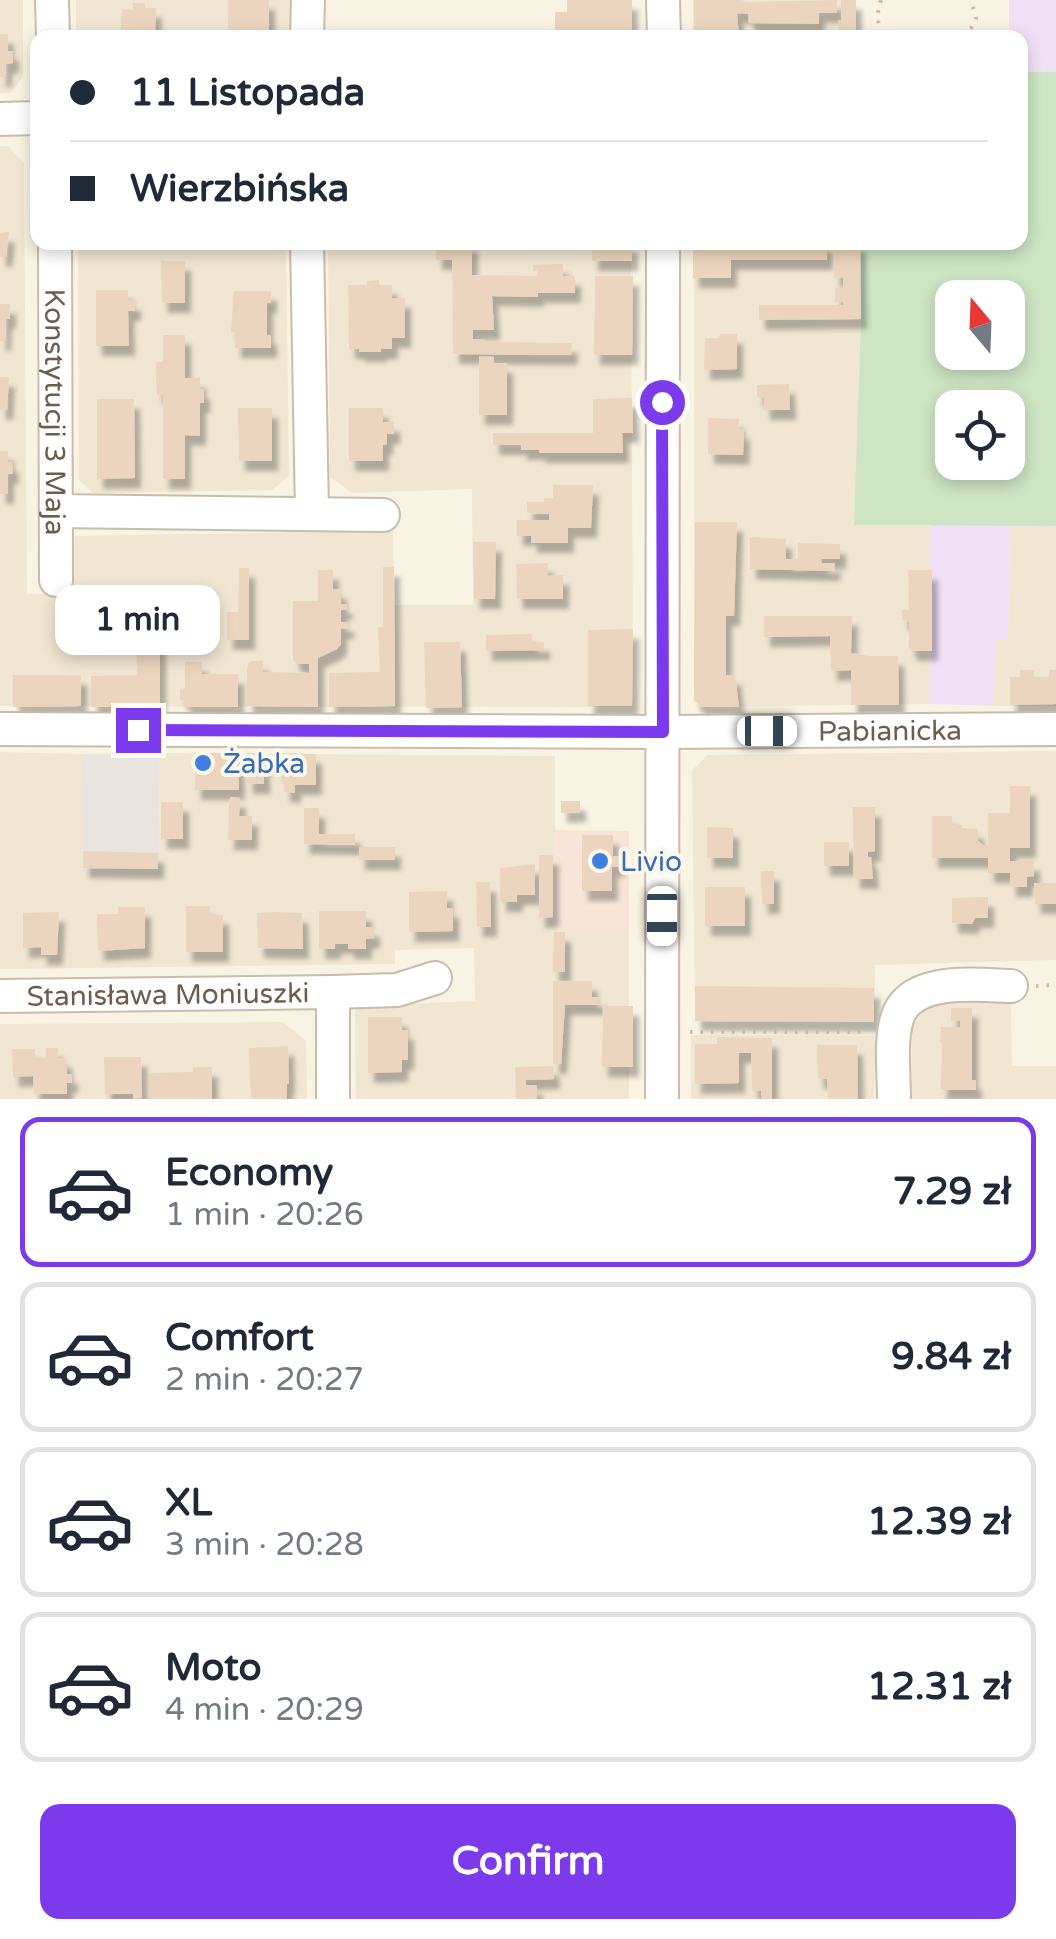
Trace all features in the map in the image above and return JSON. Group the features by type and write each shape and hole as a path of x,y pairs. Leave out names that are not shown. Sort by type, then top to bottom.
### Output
{"street":[{"path":"52,0 53,30"},
{"path":"306,30 308,0"},
{"path":"663,0 664,30"},
{"path":"0,119 30,118"},
{"name":"Konstytucji 3 Maja","path":"55,250 56,580"},
{"path":"306,250 312,514"},
{"path":"662,1099 663,250"},
{"path":"56,511 383,515"},
{"name":"Pabianicka","path":"0,730 1056,729"},
{"name":"Stanisława Moniuszki","path":"0,996 397,990 435,978"},
{"path":"894,1099 895,1032 902,1007 921,992 937,986 1012,986"},
{"name":"Stanisława Moniuszki","path":"332,992 333,1099"}],"path":[{"path":"880,30 876,14 881,0"},
{"path":"970,30 976,19 972,0"},
{"path":"662,1032 895,1032"}],"shaded area":[{"path":"0,0 23,0 23,77 10,93 0,93"},
{"path":"76,0 290,0 290,30 76,30"},
{"path":"693,0 856,0 856,30 693,30"},
{"path":"1009,0 1056,0 1056,526 1010,527 1008,639 995,640 994,706 930,704 931,250 1028,250 1028,30 1009,30"},
{"path":"0,146 8,146 24,163 27,594 74,593 74,536 393,531 394,605 473,605 472,489 352,493 330,477 328,250 631,250 633,707 0,706"},
{"path":"78,250 286,250 289,475 273,490 93,493 79,480"},
{"path":"694,250 860,250 855,525 931,526 930,704 702,707 694,700"},
{"path":"1010,526 1056,526 1056,706 994,706 995,639 1008,639"},
{"path":"1056,751 1056,960 875,965 874,1022 695,1021 692,770 708,755"},
{"path":"0,752 82,754 83,870 160,870 159,753 555,756 555,928 629,929 629,1099 356,1099 355,1006 475,1001 474,948 395,950 395,964 0,969"},
{"path":"159,753 160,870 83,871 82,754"},
{"path":"555,830 629,831 629,929 555,929"},
{"path":"932,999 1011,1000 1012,1066 1056,1066 1056,1099 911,1099 912,1027"},
{"path":"283,1022 306,1041 307,1099 0,1099 0,1024"},
{"path":"691,1035 875,1036 874,1099 691,1099"}],"green space":[{"path":"1028,72 1056,72 1056,526 854,525 860,250 1028,250"}],"building":[{"path":"228,0 269,0 269,30 228,30"},
{"path":"567,0 632,0 632,30 555,30 555,12 567,12"},
{"path":"694,0 837,0 837,13 819,13 819,24 749,23 748,14 737,13 738,30 694,30"},
{"path":"841,0 856,0 856,30 838,30 838,20 841,21"},
{"path":"133,3 156,8 155,30 120,30 122,9 133,10"},
{"path":"0,34 8,34 8,51 13,51 13,63 6,64 6,77 0,77"},
{"path":"9,232 6,257 0,257 0,233"},
{"path":"436,250 472,250 472,275 538,276 533,265 563,264 563,276 575,276 575,293 492,296 494,330 473,330 473,339 572,343 571,355 453,354 452,260 436,260"},
{"path":"593,250 632,250 632,261 592,261"},
{"path":"693,250 827,250 827,260 731,260 731,278 693,278"},
{"path":"834,250 860,250 861,319 759,320 759,305 843,305 835,302 835,288 843,288 843,277 834,278"},
{"path":"161,261 185,261 185,303 162,303"},
{"path":"595,276 633,276 632,355 594,355"},
{"path":"379,280 379,285 392,285 392,298 405,298 405,338 392,338 392,349 381,352 349,349 348,285 367,285 367,281"},
{"path":"96,290 128,290 128,301 135,300 135,311 128,311 129,346 96,346"},
{"path":"234,291 271,291 267,335 271,335 271,348 235,348 235,332 231,332"},
{"path":"0,304 10,304 5,341 0,341"},
{"path":"720,334 737,334 737,369 704,370 705,338 719,338"},
{"path":"163,335 185,335 185,378 200,378 200,389 204,389 200,436 185,435 185,479 163,479 163,395 157,395 156,362 163,362"},
{"path":"479,356 494,357 494,363 507,363 507,415 479,415"},
{"path":"0,377 9,377 7,410 0,410"},
{"path":"789,384 790,410 764,410 764,397 757,397 757,385"},
{"path":"632,398 633,433 622,433 623,453 539,453 521,450 521,445 493,445 493,433 593,433 593,399"},
{"path":"97,399 134,399 135,478 97,479"},
{"path":"238,408 272,408 272,461 239,461"},
{"path":"349,408 383,408 383,422 394,422 394,434 387,434 387,445 383,445 383,461 349,461"},
{"path":"708,418 739,419 738,429 744,430 743,455 708,454"},
{"path":"0,451 8,451 8,462 12,462 8,494 0,494"},
{"path":"553,485 593,485 591,528 568,528 568,543 531,543 531,536 517,536 517,520 549,520 549,514 527,513 527,502 553,498"},
{"path":"695,522 737,522 734,616 726,616 726,675 735,675 739,707 702,707 694,700"},
{"path":"750,537 786,539 786,559 798,559 798,543 840,544 840,559 821,559 822,563 835,563 834,571 750,569"},
{"path":"473,542 496,542 495,599 474,599"},
{"path":"548,563 548,576 563,575 563,599 517,599 516,564"},
{"path":"383,567 394,567 395,706 329,707 329,673 380,672 378,627 383,627"},
{"path":"239,568 249,568 249,640 227,640 227,612 238,612"},
{"path":"318,570 333,570 333,589 341,589 341,604 347,604 347,609 341,610 341,622 348,622 348,629 341,629 337,649 318,658 318,707 247,706 247,672 251,661 263,661 263,672 309,673 309,664 293,660 293,601 318,601"},
{"path":"908,570 932,570 932,651 913,651 909,647 909,621 902,620 902,610 909,610"},
{"path":"83,603 98,603 98,641 81,641 82,634 73,634 73,618 83,618"},
{"path":"130,604 160,604 160,707 91,707 91,676 137,675 136,616 130,616"},
{"path":"764,616 852,616 851,653 898,656 899,705 851,705 851,670 831,671 830,636 764,637"},
{"path":"633,629 632,706 588,706 588,630"},
{"path":"532,634 532,642 544,642 544,650 486,651 486,635"},
{"path":"424,642 460,642 462,707 426,708"},
{"path":"185,662 202,662 202,674 238,674 238,707 185,707 180,689 185,688"},
{"path":"1020,670 1034,670 1034,677 1049,677 1049,670 1056,670 1056,704 1010,705 1010,677 1020,677"},
{"path":"13,675 81,675 81,706 13,707"},
{"path":"195,753 238,753 239,790 195,790"},
{"path":"247,753 264,753 264,784 247,784"},
{"path":"280,753 316,754 316,785 295,785 295,793 284,792 284,772 278,772"},
{"path":"1010,786 1030,786 1030,848 1010,848 1010,861 1034,861 1034,876 1027,877 1027,887 1010,887 1010,873 988,873 988,858 932,858 932,816 952,816 952,825 978,829 978,841 988,846 988,813 1010,813"},
{"path":"231,797 240,798 239,816 252,816 252,840 228,840"},
{"path":"561,801 580,801 580,812 561,813"},
{"path":"161,802 183,802 183,839 161,839"},
{"path":"853,807 875,807 875,851 868,852 873,879 854,879"},
{"path":"304,808 319,808 319,834 355,834 355,845 304,844"},
{"path":"707,827 733,828 733,858 707,858"},
{"name":"Livio","path":"582,835 613,835 613,856 619,856 619,867 612,867 612,891 582,891"},
{"path":"824,842 849,842 849,866 824,866"},
{"path":"359,847 395,847 395,860 359,860"},
{"path":"83,851 158,853 158,869 83,868"},
{"path":"539,855 553,855 553,917 539,918"},
{"path":"535,864 535,895 517,895 517,902 500,902 500,868"},
{"path":"761,871 774,871 774,904 762,904"},
{"path":"476,882 490,882 491,927 477,927"},
{"path":"1034,883 1056,883 1056,904 1035,904"},
{"path":"705,887 745,887 745,926 705,926"},
{"path":"447,891 447,908 453,908 453,931 409,932 409,892"},
{"path":"988,897 988,918 975,918 972,924 952,923 952,898"},
{"path":"186,906 210,906 210,915 223,915 223,952 186,952"},
{"path":"118,907 145,907 145,948 98,951 97,914 118,914"},
{"path":"319,911 366,911 366,927 374,927 374,938 366,939 366,949 335,944 335,949 319,949"},
{"path":"59,912 57,955 41,955 41,947 23,948 23,913"},
{"path":"257,913 302,913 303,949 258,948"},
{"path":"554,932 565,932 565,972 553,972"},
{"path":"553,981 592,981 592,997 600,997 600,1005 565,1005 561,1064 553,1064"},
{"path":"695,986 874,988 874,1022 695,1021"},
{"path":"603,1006 633,1006 633,1067 602,1067"},
{"path":"951,1008 972,1008 972,1080 976,1080 976,1090 941,1090 941,1027 960,1027 960,1021 951,1021"},
{"path":"368,1017 402,1017 402,1030 408,1030 408,1060 402,1060 402,1072 368,1073"},
{"path":"717,1037 772,1038 772,1099 761,1099 761,1091 752,1091 751,1053 739,1053 739,1083 695,1084 695,1044 717,1044"},
{"path":"817,1045 857,1045 858,1099 828,1099 827,1079 818,1079"},
{"path":"288,1046 287,1099 251,1099 249,1048"},
{"path":"46,1048 58,1048 58,1058 66,1058 67,1074 72,1074 67,1094 34,1094 33,1076 13,1077 12,1049 35,1049 35,1058 46,1058"},
{"path":"104,1057 141,1057 142,1098 133,1099 133,1094 105,1094"},
{"path":"553,1066 554,1079 526,1080 526,1085 537,1085 537,1099 516,1099 515,1067"},
{"path":"193,1067 212,1067 212,1099 150,1099 150,1073 193,1072"}],"place":[{"name":"Żabka","path":"203,763"},
{"name":"Livio","path":"600,861"}],"route":[{"path":"138,730 663,732 662,402"}]}
